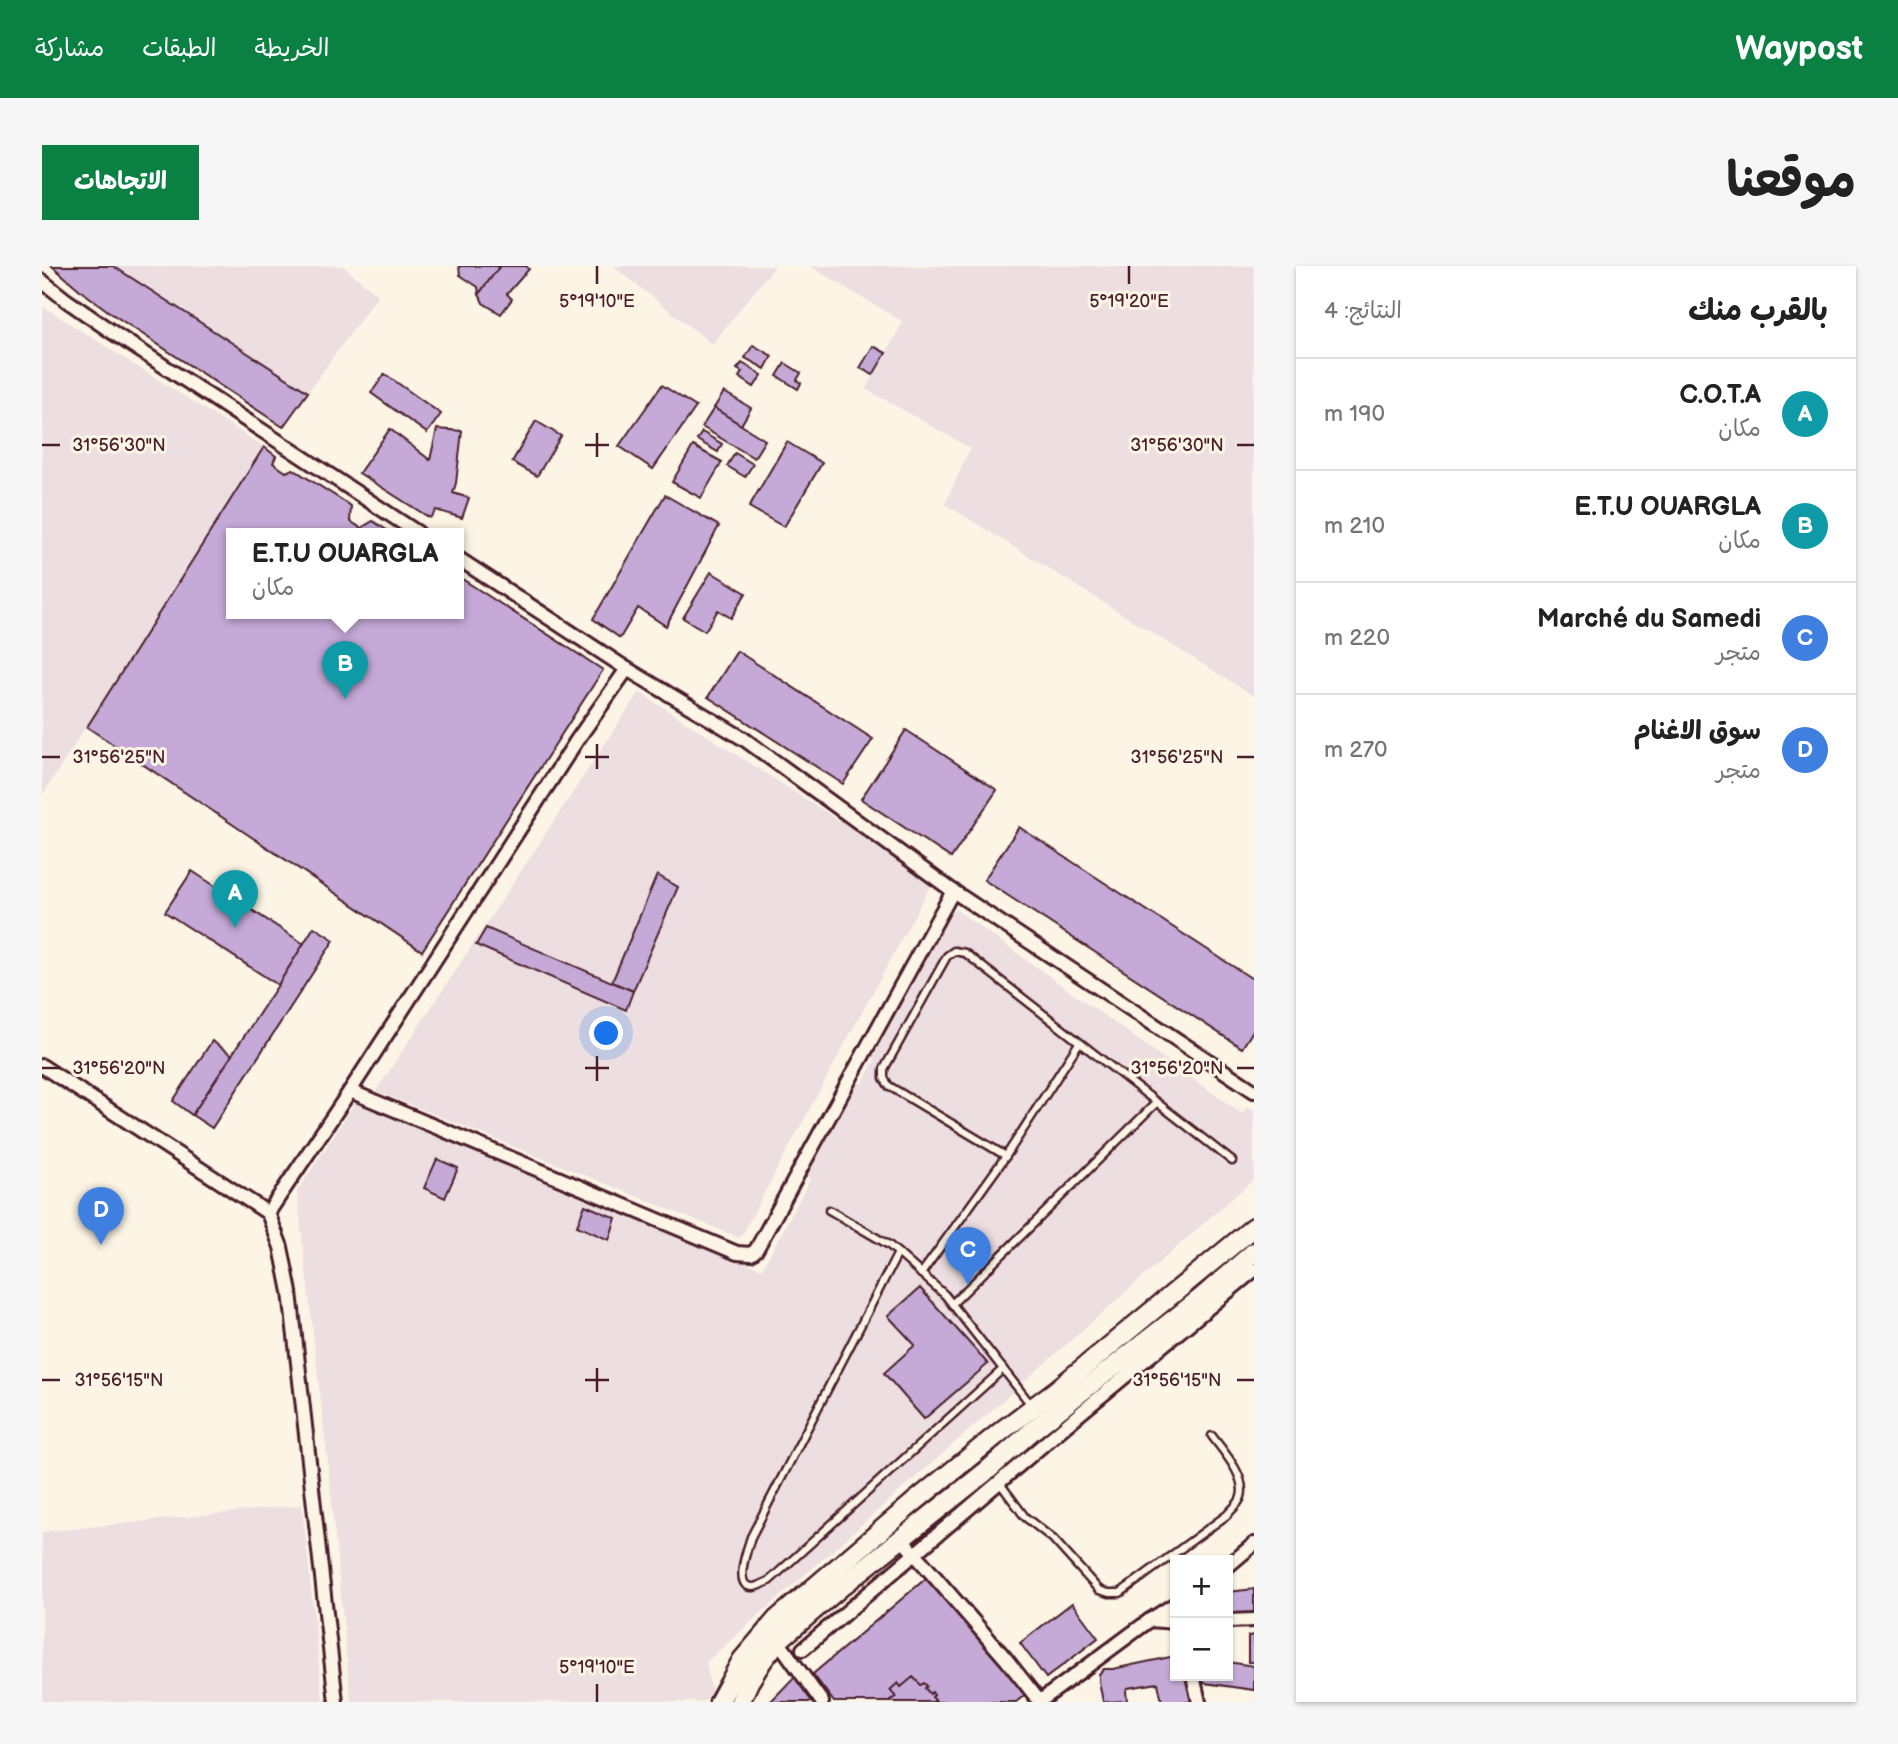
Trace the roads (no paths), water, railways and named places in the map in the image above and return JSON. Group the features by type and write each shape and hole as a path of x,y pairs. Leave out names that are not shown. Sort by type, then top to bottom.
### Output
{"street":[{"path":"42,281 115,334 410,528"},
{"path":"464,562 627,669 744,739 953,891 1254,1091"},
{"path":"268,1213 577,740 627,669"},
{"path":"350,1091 737,1254 751,1254 756,1250 953,891"},
{"path":"42,1066 268,1213 281,1247 290,1292 337,1702"},
{"path":"803,1649 915,1553 1066,1404 1215,1272 1254,1227"},
{"path":"1215,1272 1250,1264"},
{"path":"719,1702 742,1660 777,1619 914,1503 1034,1407 1066,1404 1250,1264"},
{"path":"976,1453 994,1475"},
{"path":"740,1702 749,1682 778,1642 901,1538 994,1475"},
{"path":"901,1538 1040,1702 1170,1607"},
{"path":"1233,1562 1254,1544"},
{"path":"1150,1620 1170,1622"},
{"path":"1233,1621 1254,1620"},
{"path":"778,1642 821,1702"},
{"path":"1194,1681 1199,1702"}],"lane":[{"path":"1006,1156 889,1086 884,1077 884,1069 947,956 954,951 965,953 1232,1161"},
{"path":"921,1274 1006,1156 1079,1043"},
{"path":"952,1304 1156,1103"},
{"path":"829,1210 889,1245 945,1295 1034,1407"},
{"path":"898,1253 751,1537 742,1569 743,1580 747,1585 753,1587 769,1581 1003,1369"},
{"path":"994,1475 1026,1517 1053,1539 1099,1590 1120,1592 1227,1515 1239,1501 1242,1495 1238,1472 1212,1436"}],"place":[{"name":"E.T.U OUARGLA","path":"345,699"},
{"name":"C.O.T.A","path":"235,928"},
{"name":"سوق الاغنام","path":"101,1245"},
{"name":"Marché du Samedi","path":"968,1285"}]}
